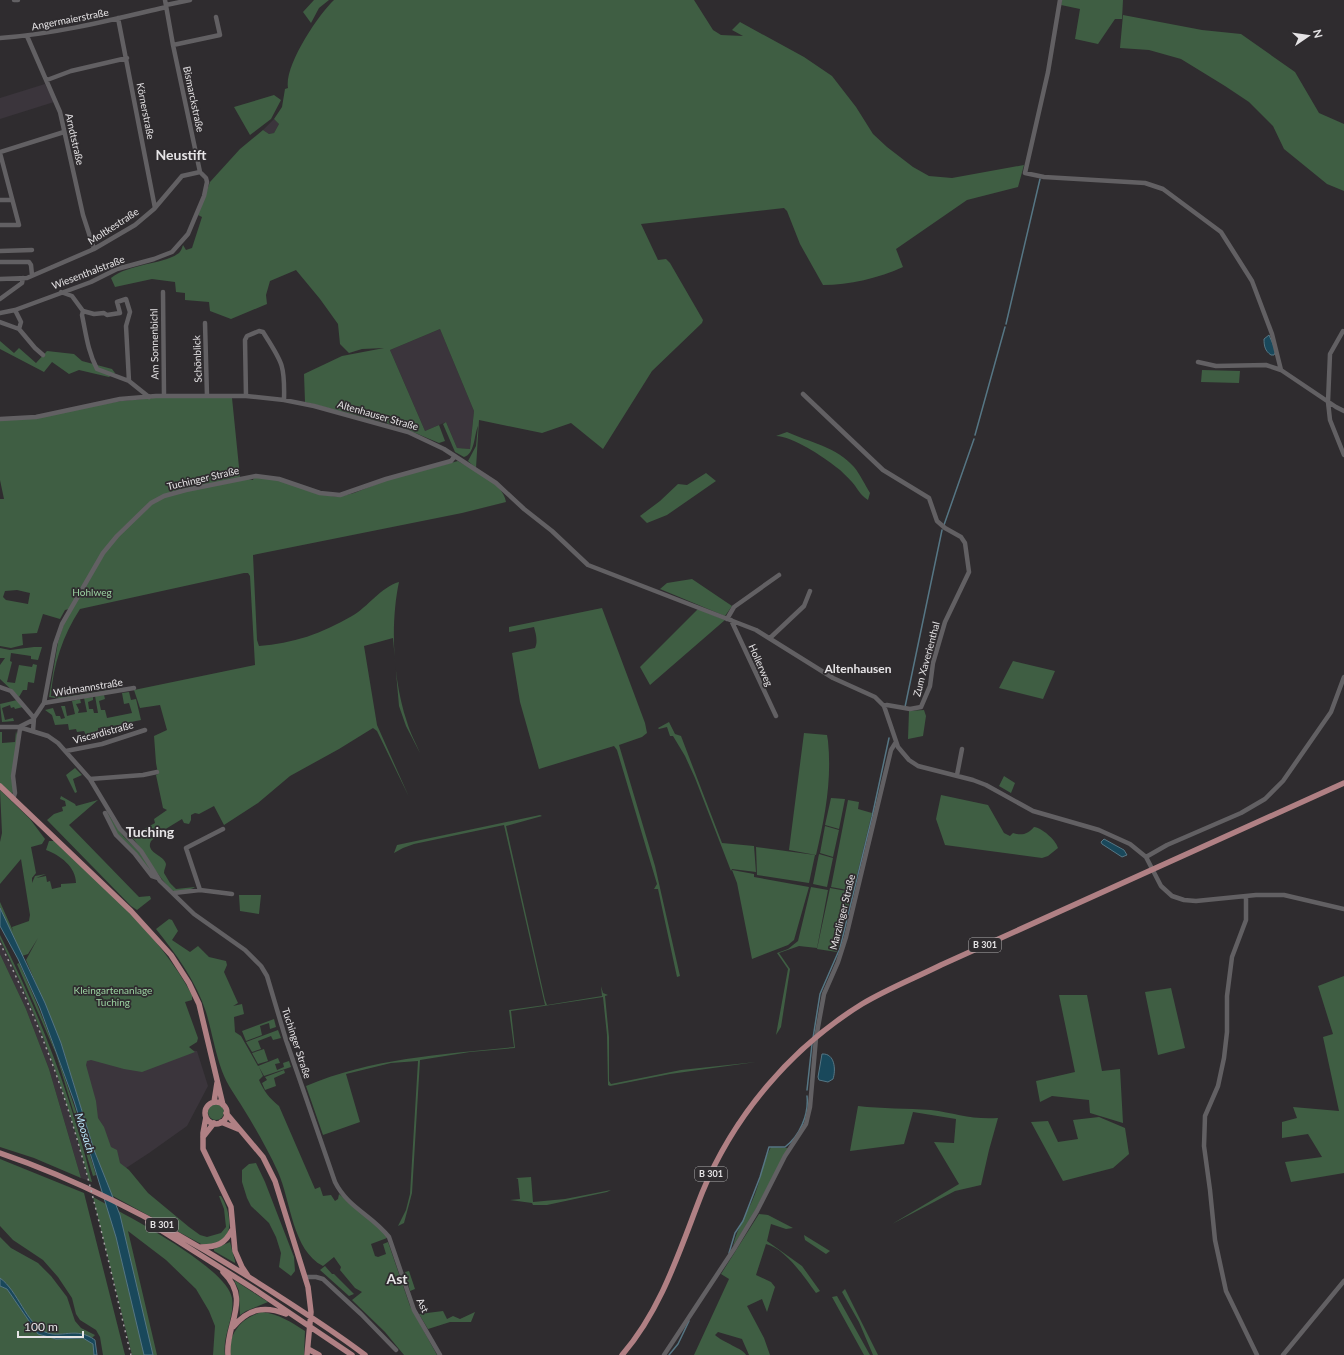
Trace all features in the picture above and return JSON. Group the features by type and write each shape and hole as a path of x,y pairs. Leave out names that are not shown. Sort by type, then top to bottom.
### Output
{"main road":[{"name":"B 301","path":"622,1355 644,1326 658,1301 703,1192 730,1138 764,1090 801,1050 829,1026 881,994 1344,783"},
{"path":"0,786 131,911 171,955 189,984 199,1004 207,1033 217,1083 226,1113 263,1157 272,1175 305,1277 311,1306 308,1352 319,1355"},
{"path":"214,1123 206,1117 206,1109 214,1102 217,1083"},
{"path":"214,1102 223,1105"},
{"path":"221,1122 226,1113"},
{"name":"B 301","path":"206,1117 202,1137 203,1149 205,1156 231,1207 233,1243 237,1258 250,1278"},
{"path":"202,1137 214,1123 221,1122 243,1132"},
{"name":"B 301","path":"0,1153 41,1167 76,1182 200,1247 300,1310 365,1355"},
{"name":"B 301","path":"122,1206 215,1264 352,1355"},
{"path":"200,1247 217,1246 224,1242 233,1228"},
{"name":"B 301","path":"215,1264 228,1276 236,1294 238,1307 228,1339 228,1355"},
{"name":"B 301","path":"233,1327 246,1315 260,1309 274,1309 292,1315"}],"street":[{"name":"Angermaierstraße","path":"0,38 27,36 118,18 166,4 190,0"},
{"path":"1060,0 1048,72 1025,174 1044,177 1145,183 1163,189 1222,232 1252,281 1272,334 1281,370"},
{"name":"Bismarckstraße","path":"166,4 200,172 206,178 207,188 188,234 180,244"},
{"path":"173,44 220,35 216,17"},
{"name":"Körnerstraße","path":"118,18 156,208"},
{"name":"Arndtstraße","path":"27,36 60,112 82,215 94,249"},
{"path":"47,80 71,71 127,58"},
{"path":"0,225 19,225 0,153 64,132"},
{"name":"Moltkestraße","path":"0,279 23,278 94,249 135,225 156,208 181,177 200,172"},
{"path":"0,200 12,200"},
{"name":"Wiesenthalstraße","path":"0,313 15,310 91,282 117,269 164,256 172,252 180,244"},
{"path":"0,251 32,250"},
{"path":"0,262 29,262 32,265 32,275"},
{"name":"Moltkestraße","path":"0,299 22,283 23,278"},
{"path":"61,292 72,296 83,311 94,314 104,313 107,315 120,313 117,302 126,299 130,312 126,326 129,381"},
{"name":"Am Sonnenbichl","path":"162,292 164,396"},
{"path":"15,310 22,322 20,329"},
{"path":"83,311 82,315 87,342 91,358 97,369 129,381 149,396"},
{"path":"0,322 20,329 35,348 43,355"},
{"name":"Schönblick","path":"205,322 208,396"},
{"path":"1343,330 1330,354 1328,402 1330,420 1344,455"},
{"path":"246,396 245,340 247,336 259,331 263,332 279,357 283,367 284,400"},
{"path":"1198,362 1216,366 1266,364 1281,370 1328,402 1344,410"},
{"name":"Zum Xaverienthal","path":"803,394 883,470 929,498 938,520 945,528 961,537 965,543 969,572 945,622 933,663 930,686 924,703 921,707 910,709 887,705 884,706"},
{"name":"Altenhauser Straße","path":"0,419 36,417 105,401 149,396 246,396 284,400 314,406 408,432 429,441 455,456 496,483 524,509 552,531 588,565 756,630 832,678 875,697 884,706"},
{"name":"Tuchinger Straße","path":"20,728 34,719 44,703 55,644 62,624 103,553 117,536 151,503 164,496 186,490 256,476 278,479 320,493 340,495 386,479 451,461 455,456"},
{"path":"729,619 734,607 779,575"},
{"path":"770,638 804,606 810,591"},
{"name":"Hollerweg","path":"729,619 776,716"},
{"path":"1146,857 1167,845 1241,813 1266,799 1283,781 1331,712 1344,677"},
{"path":"0,687 11,691 34,719"},
{"name":"Widmannstraße","path":"44,703 134,688"},
{"path":"884,706 896,742 904,754 918,766 957,775 986,785 1037,812 1106,833 1130,844 1146,857 1161,886 1172,896 1184,900 1196,901 1284,895 1344,909"},
{"name":"Tuchinger Straße","path":"33,731 34,719"},
{"name":"Tuchinger Straße","path":"0,727 20,728 48,736 66,751 90,779 120,829 141,851 158,878 194,914 245,950 261,966 266,976 286,1040 335,1182 347,1201 382,1227 390,1236"},
{"path":"13,799 15,794 13,776 20,728"},
{"name":"Viscardistraße","path":"66,751 102,744 145,730"},
{"name":"Marzlinger Straße","path":"664,1355 734,1249 757,1211 785,1156 805,1127 809,1114 816,1038 824,994 843,947 891,750 896,742"},
{"path":"957,775 962,749"},
{"path":"90,779 143,775 157,772"},
{"name":"Tuchinger Straße","path":"105,814 118,838 135,854 152,876 158,878"},
{"path":"200,890 186,848 223,829"},
{"path":"174,893 200,890 232,894"},
{"path":"1246,897 1246,920 1232,956 1227,996 1227,1032 1224,1058 1218,1086 1205,1116 1204,1146 1210,1190 1214,1240 1226,1291 1257,1355"},
{"name":"Ast","path":"390,1236 414,1310 440,1355"},
{"path":"305,1277 316,1277 323,1279 396,1350"},
{"path":"1283,1355 1344,1281"}],"shaded area":[{"path":"45,84 54,102 0,119 0,98"},
{"path":"274,119 279,124 274,133 269,134 263,130"},
{"path":"440,329 474,411 470,449 457,448 446,422 425,431 390,350"},
{"path":"0,939 34,1011 56,1069 89,1181 81,1178 49,1069 26,1009 0,954"},
{"path":"188,1050 197,1051 208,1086 187,1126 117,1174 109,1160 80,1058"}],"green space":[{"path":"314,0 329,0 319,8 311,23 303,12"},
{"path":"334,0 694,0 713,30 721,35 743,36 732,30 740,22 804,57 832,76 856,107 873,134 913,167 929,176 952,178 1024,165 1018,187 967,200 896,249 903,267 864,280 853,282 823,285 800,244 787,211 784,208 641,224 658,260 666,259 670,263 703,320 702,323 652,371 603,449 571,423 542,433 479,420 476,468 468,461 476,446 478,426 474,444 468,455 464,457 455,452 443,424 446,422 457,448 470,449 474,411 440,329 390,350 425,431 439,425 445,441 439,443 401,427 305,402 304,374 342,356 384,348 362,349 349,353 340,344 338,324 296,270 270,281 266,295 267,304 231,319 210,311 209,302 185,300 185,293 176,292 175,282 152,279 115,287 111,278 127,269 172,257 179,253 183,245 186,250 192,248 202,217 198,215 210,182 240,149 263,130 269,134 274,133 279,124 274,119 282,107 285,89 288,88 288,79 291,67 311,29"},
{"path":"1062,0 1123,0 1122,19 1115,19 1098,44 1075,39 1080,9 1061,5"},
{"path":"1123,15 1202,30 1241,34 1295,72 1319,113 1344,124 1344,191 1327,184 1284,149 1273,126 1249,102 1225,86 1181,59 1149,50 1120,48"},
{"path":"274,95 281,100 271,119 250,135 234,107"},
{"path":"0,341 14,353 19,348 36,363 47,351 74,354 82,361 112,369 115,373 109,377 79,370 69,374 52,362 44,372 0,349"},
{"path":"1202,370 1240,371 1239,383 1201,382"},
{"name":"Hohlweg","path":"153,398 232,398 240,477 253,480 254,477 275,479 318,494 338,497 354,493 387,480 458,461 494,483 504,495 506,502 462,513 253,555 257,640 259,646 283,643 307,637 330,628 358,612 386,588 399,582 394,616 394,649 393,638 364,646 377,725 409,797 377,731 373,728 290,776 258,803 224,825 214,806 199,814 195,813 191,815 189,824 184,823 182,819 164,830 151,841 150,845 153,851 165,861 166,864 164,873 176,889 195,887 182,891 174,891 170,888 131,836 155,823 154,819 167,810 163,808 156,775 158,774 154,736 167,730 160,705 140,708 134,690 255,665 250,576 248,573 244,573 80,609 69,629 60,651 54,673 51,696 64,697 128,687 61,699 49,697 58,642 65,621 73,608 65,610 60,619 43,614 37,633 22,634 23,645 11,648 0,646 0,499 4,499 0,480 0,421 121,401","holes":["17,590 30,593 28,604 6,600 3,597 5,591"]},
{"path":"787,432 831,450 847,460 854,467 870,493 868,500 842,472 824,458 799,443 790,439 776,436"},
{"path":"706,473 716,481 667,515 647,523 640,516 660,501 678,484 687,485"},
{"path":"692,579 732,606 725,616 660,589 667,583"},
{"path":"602,608 645,723 647,733 642,737 619,745 655,866 680,976 677,977 658,889 654,889 657,884 617,750 614,746 539,769 520,702 512,653 535,648 536,635 534,627 509,632 509,627"},
{"path":"698,609 725,620 650,685 640,667"},
{"path":"42,647 38,660 31,659 31,656 11,653 10,661 12,662 7,682 15,683 19,665 32,667 33,664 37,665 34,683 28,682 27,690 23,690 19,697 0,679 0,665 5,658 0,658 0,648 10,650"},
{"path":"1013,661 1055,671 1043,699 999,688"},
{"path":"395,666 402,706 420,753 406,726 399,706"},
{"path":"129,692 131,700 136,699 141,720 121,724 123,732 121,732 119,725 98,728 98,731 89,733 90,736 87,737 84,731 77,732 76,729 69,730 68,724 55,725 52,715 45,710 53,708 56,716 60,716 61,719 65,718 61,706 65,706 67,716 75,714 72,701 80,699 81,703 76,704 79,710 78,713 87,712 84,698 93,697 93,700 88,702 89,709 93,709 94,713 98,713 95,696 104,695 105,699 99,701 101,710 105,710 107,718 132,713 129,703 124,704 122,693"},
{"path":"17,700 23,707 15,709 14,707 11,708 10,705 2,708 5,720 13,718 14,721 2,722 0,704"},
{"path":"924,710 926,716 923,736 908,739 909,711"},
{"path":"669,722 675,734 681,736 722,843 754,846 756,872 732,869 731,871 685,756 673,736 670,736 667,727 658,728"},
{"path":"16,731 18,739 13,792 11,794 0,784 0,732 2,732 2,743 15,742"},
{"path":"804,733 827,735 828,741 829,770 827,798 816,855 789,850"},
{"path":"75,768 82,775 73,779 77,792 75,793 66,775"},
{"path":"1004,776 1015,783 1011,793 999,786"},
{"name":"Kleingartenanlage Tuching","path":"0,790 30,819 45,839 42,844 31,847 36,873 32,878 32,883 35,876 46,874 36,878 46,876 47,882 50,881 52,889 61,887 61,884 76,883 73,872 66,862 57,855 46,850 49,841 54,841 111,894 147,932 179,973 192,995 192,1000 185,1002 198,1038 197,1042 189,1047 195,1052 142,1072 124,1069 91,1060 87,1061 86,1065 96,1101 98,1118 104,1127 111,1147 117,1150 120,1163 129,1170 148,1193 200,1235 207,1237 221,1233 226,1227 224,1209 219,1196 221,1196 229,1216 229,1224 226,1237 221,1241 213,1244 201,1244 111,1195 94,1150 61,1043 26,960 38,938 28,954 22,956 0,908 0,902 13,931 12,927 29,921 30,915 21,859 0,884 0,842 2,833"},
{"path":"941,795 988,805 1004,833 1010,836 1013,833 1027,833 1034,827 1045,832 1052,838 1058,848 1048,856 1042,858 945,845 936,819"},
{"path":"61,796 76,806 98,800 69,825 139,897 150,896 151,899 137,910 131,906 47,820 54,814 63,811 62,807 66,806 65,801 60,799"},
{"path":"831,798 845,799 839,829 825,825"},
{"path":"848,800 859,802 858,809 872,813 853,891 831,887"},
{"path":"106,811 123,836 139,851 154,874 118,837"},
{"path":"540,815 542,816 506,826 545,1000 547,1005 602,996 601,986 603,993 608,995 605,996 609,1037 609,1081 611,1084 681,1070 756,1062 670,1074 610,1086 608,1085 607,1035 603,997 511,1011 515,1048 470,1052 420,1060 412,1193 404,1223 398,1226 406,1210 410,1194 418,1061 391,1063 346,1074 360,1122 323,1135 306,1086 356,1069 382,1063 435,1055 514,1047 509,1010 545,1005 504,825 414,844 394,853 397,845"},
{"path":"825,826 839,830 833,857 820,853"},
{"path":"756,847 815,855 809,883 757,875"},
{"path":"819,854 833,858 827,887 813,884"},
{"path":"732,870 754,874 754,877 809,887 794,940 788,945 752,959 737,883"},
{"path":"811,887 828,890 817,948 799,946 779,953 790,969 781,1027 776,1035 788,969 777,953 788,949 798,941"},
{"path":"830,888 852,892 837,952 817,949"},
{"path":"239,895 261,895 259,914 240,911"},
{"path":"169,919 172,920 178,931 172,940 190,952 198,946 209,957 226,961 227,965 224,972 238,1003 233,1006 242,1004 244,1014 234,1017 235,1032 241,1036 258,1066 278,1058 280,1063 275,1064 277,1070 284,1067 283,1063 289,1061 291,1067 264,1076 259,1067 263,1076 259,1080 261,1084 265,1091 279,1106 315,1189 320,1187 323,1196 331,1195 335,1201 338,1199 339,1194 385,1233 387,1238 371,1244 375,1256 378,1257 386,1254 383,1244 388,1242 410,1306 437,1355 404,1355 385,1332 352,1300 362,1292 355,1288 340,1270 341,1267 334,1257 323,1266 313,1259 305,1249 294,1224 278,1172 262,1140 224,1076 217,1057 206,1012 197,989 178,958 156,929"},
{"path":"0,935 15,965 53,1056 84,1150 92,1182 89,1181 71,1118 40,1028 0,939"},
{"path":"0,954 26,1009 49,1069 81,1178 34,1158 0,1147"},
{"path":"19,963 31,989 54,1049 17,964"},
{"path":"1344,976 1344,1173 1291,1182 1285,1162 1322,1157 1308,1134 1282,1138 1282,1122 1297,1118 1293,1107 1339,1111 1323,1037 1333,1034 1318,986"},
{"path":"1171,988 1185,1048 1158,1055 1145,992"},
{"path":"1059,995 1087,995 1102,1071 1120,1069 1123,1123 1090,1113 1089,1100 1052,1096 1040,1102 1036,1081 1075,1072"},
{"path":"274,1019 276,1027 270,1029 269,1023 260,1026 262,1035 246,1041 242,1031"},
{"path":"278,1030 281,1038 273,1040 271,1036 258,1041 261,1049 252,1052 246,1042"},
{"path":"264,1049 268,1061 258,1064 252,1053"},
{"path":"57,1058 61,1068 96,1175 93,1176"},
{"path":"284,1070 285,1073 274,1078 276,1086 265,1090 262,1083 267,1080 265,1077"},
{"path":"213,1104 219,1104 224,1109 222,1118 219,1120 213,1120 208,1115 208,1109"},
{"path":"858,1106 931,1110 972,1117 998,1118 981,1185 955,1191 892,1224 959,1184 934,1142 954,1143 956,1119 913,1112 904,1144 850,1151"},
{"path":"1099,1117 1125,1128 1129,1154 1113,1168 1063,1181 1031,1122 1048,1121 1058,1142 1078,1139 1073,1120"},
{"path":"771,1147 788,1148 750,1220 733,1246 737,1233 755,1194"},
{"path":"0,1159 84,1193 125,1355 103,1355 100,1337 96,1330 80,1320 76,1314 72,1298 58,1277 43,1260 13,1240 0,1226"},
{"path":"256,1163 265,1182 294,1257 295,1271 291,1276 279,1267 281,1253 276,1237 269,1223 251,1206 242,1182 242,1170 249,1164"},
{"path":"531,1177 533,1202 565,1199 611,1190 547,1205 533,1205 532,1203 510,1200 520,1199 518,1179 516,1178"},
{"path":"93,1197 172,1242 212,1271 226,1285 232,1298 232,1312 225,1341 225,1355 213,1355 215,1326 209,1311 196,1289 166,1260 128,1231 157,1355 132,1355"},
{"path":"759,1214 768,1215 793,1228 786,1229 771,1224 767,1241 802,1266 820,1291 816,1293 787,1257 780,1251 766,1244 756,1275 771,1282 775,1287 767,1312 762,1299 747,1306 764,1338 770,1355 749,1355 742,1339 718,1332 715,1335 741,1350 746,1355 694,1355 729,1279 721,1274"},
{"path":"804,1235 830,1251 826,1254 805,1240"},
{"path":"0,1237 11,1248 38,1263 51,1276 67,1297 75,1321 81,1328 95,1335 92,1338 73,1333 50,1334 37,1328 26,1314 12,1291 0,1278"},
{"path":"230,1242 235,1263 214,1251 214,1249"},
{"path":"325,1266 354,1294 349,1296 320,1270"},
{"path":"409,1271 415,1289 410,1291 405,1272"},
{"path":"234,1280 268,1302 240,1315 239,1291"},
{"path":"0,1286 7,1289 38,1334 56,1339 83,1338 93,1343 94,1355 0,1355"},
{"path":"845,1289 878,1355 873,1355 859,1322 842,1292"},
{"path":"837,1296 870,1355 864,1355 832,1297"},
{"path":"443,1311 447,1319 453,1316 460,1319 475,1312 471,1322 450,1322 428,1329 419,1314"},
{"path":"262,1312 279,1317 305,1331 304,1355 229,1355 231,1340 242,1322"}],"water":[{"path":"1269,335 1276,351 1274,355 1271,355 1266,350 1265,346 1264,339"},
{"path":"1104,839 1124,850 1127,855 1122,857 1102,844 1101,842"},
{"name":"Moosach","path":"0,908 45,1003 61,1043 94,1150 120,1215 153,1355 144,1355 116,1237 74,1101 40,1008 18,959 0,926"},
{"path":"822,1054 830,1056 834,1063 833,1079 828,1082 819,1080 818,1077"},
{"path":"0,1278 12,1291 32,1322 38,1328 51,1334 75,1333 88,1336 95,1340 97,1355 94,1355 93,1344 83,1338 56,1339 38,1334 7,1289 0,1286"}],"waterway":[{"path":"1006,324 1040,179"},
{"path":"975,435 1005,327"},
{"path":"944,525 974,439"},
{"path":"905,707 942,530"},
{"path":"813,1038 820,994 840,948 872,817 889,738"},
{"path":"807,1090 812,1044"},
{"path":"729,1253 735,1233 743,1221 760,1177 769,1147 785,1147 795,1137 805,1117 807,1110 807,1096"},
{"path":"669,1355 678,1344 689,1321"}],"railway":[{"path":"0,943 18,981 51,1060 75,1131 131,1355"}],"district":[{"name":"Neustift","path":"181,155"},
{"name":"Altenhausen","path":"858,669"},
{"name":"Tuching","path":"150,832"},
{"name":"Ast","path":"397,1279"}]}
